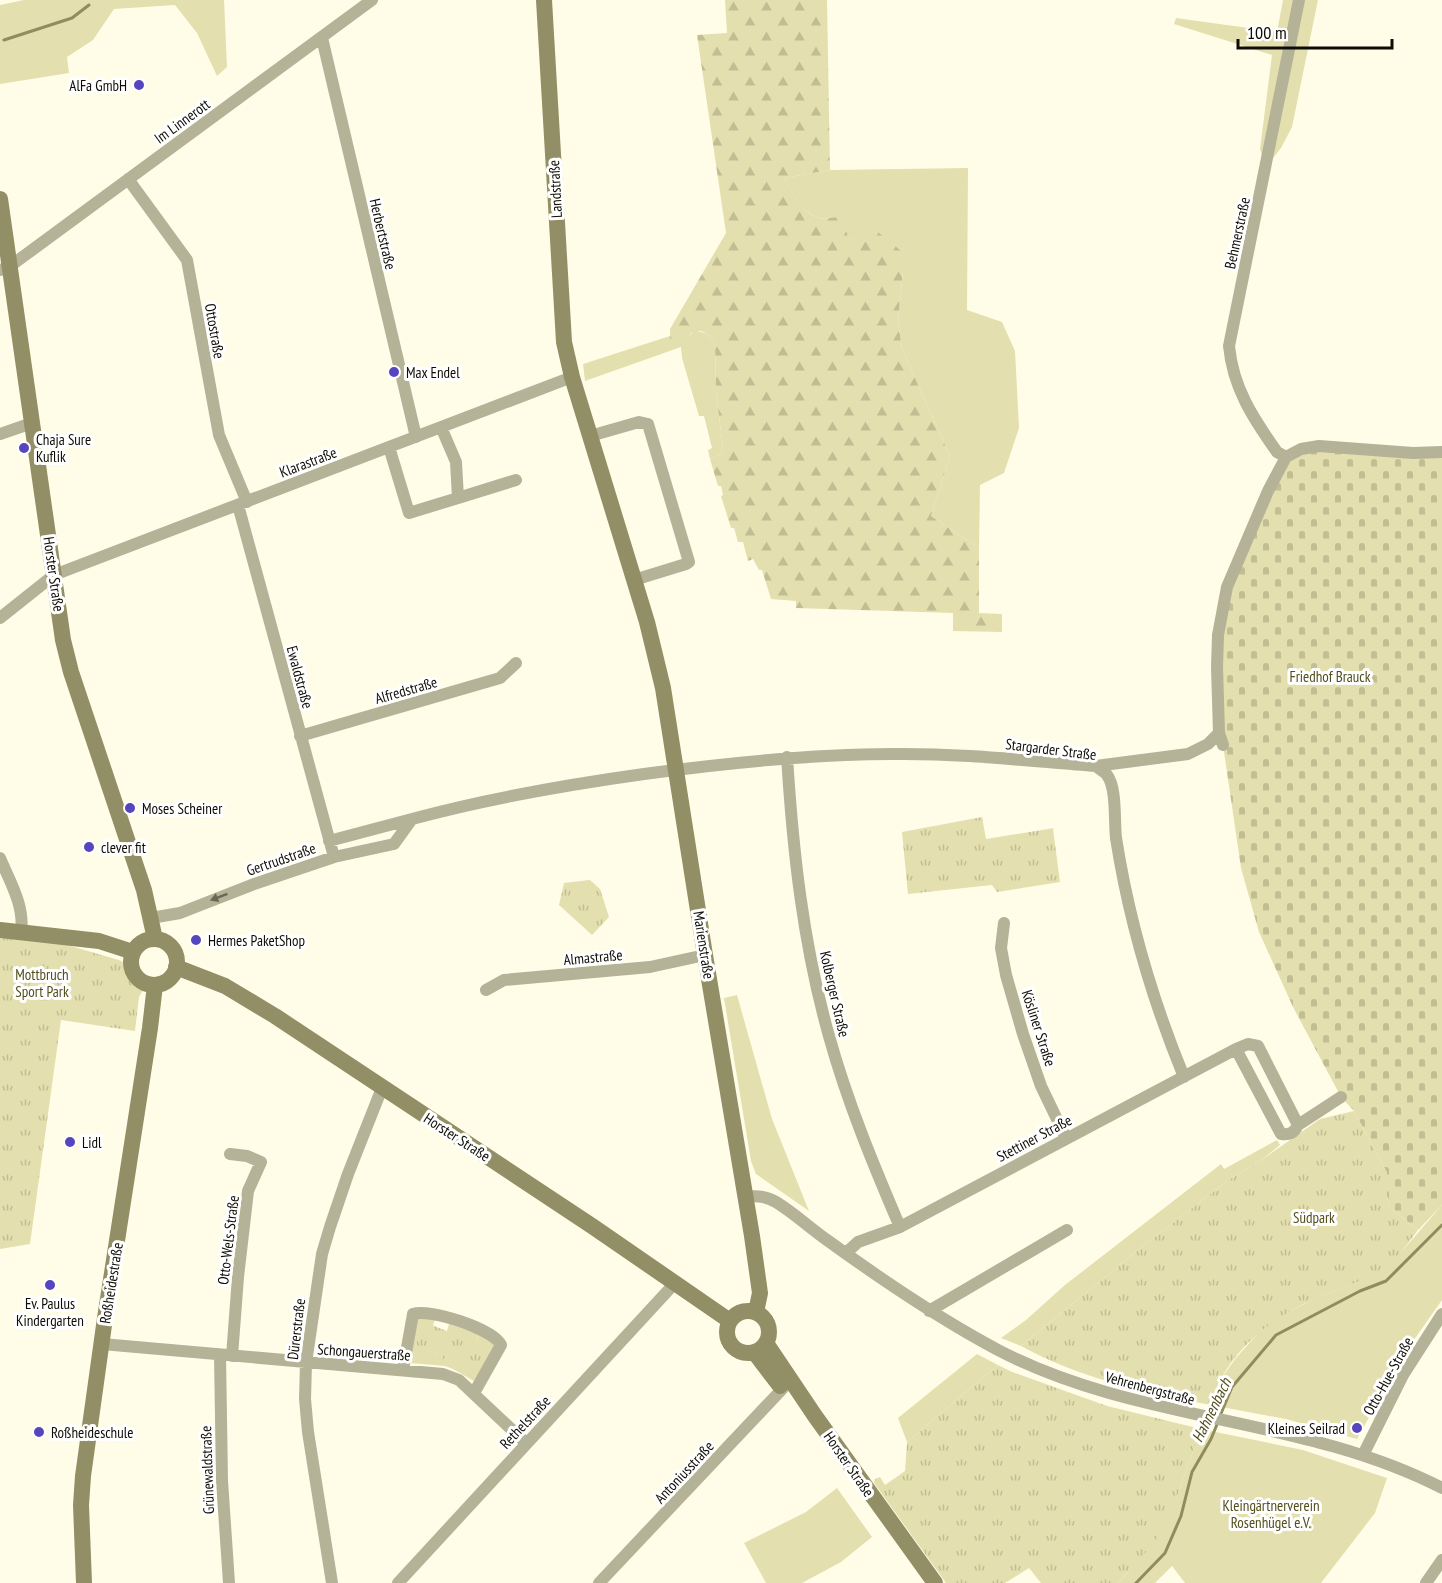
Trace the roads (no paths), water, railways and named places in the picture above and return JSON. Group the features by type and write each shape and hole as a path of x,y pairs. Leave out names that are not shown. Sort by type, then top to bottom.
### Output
{"main road":[{"name":"Landstraße","path":"544,0 564,342 572,377"},
{"name":"Horster Straße","path":"0,199 5,268 32,423 63,640 71,672 144,890 155,939"},
{"name":"Marienstraße","path":"572,377 634,580 661,679 759,1281 759,1301 756,1312"},
{"path":"0,930 99,941 132,957"},
{"path":"155,939 171,947 176,958 176,967 168,980 155,985 140,980 133,972 132,957 144,941 155,939"},
{"name":"Horster Straße","path":"176,967 225,986 275,1016 730,1321"},
{"name":"Roßheidestraße","path":"84,1583 81,1505 102,1344 155,985"},
{"path":"741,1312 756,1312 768,1325 769,1333 760,1347 742,1352 730,1344 727,1335 730,1321 741,1312"},
{"name":"Horster Straße","path":"760,1347 923,1583"},
{"name":"Horster Straße","path":"786,1385 935,1583"}],"street":[{"name":"Im Linnerott","path":"5,268 372,0"},
{"name":"Behmerstraße","path":"1286,458 1272,445 1238,388 1231,366 1229,346 1299,0"},
{"name":"Herbertstraße","path":"322,38 416,437"},
{"name":"Ottostraße","path":"128,179 187,260 219,435 242,504"},
{"name":"Klarastraße","path":"0,618 54,575 572,377"},
{"path":"590,436 642,421 648,424 689,562 634,580"},
{"path":"0,434 32,423"},
{"path":"441,427 456,462 458,498"},
{"path":"1096,766 1188,754 1221,739 1217,667 1218,635 1227,587 1268,491 1286,458 1301,449 1319,446 1413,453 1442,452"},
{"path":"389,447 408,513 516,480"},
{"name":"Ewaldstraße","path":"242,504 300,736 334,857"},
{"name":"Alfredstraße","path":"300,736 500,678 516,663"},
{"name":"Stargarder Straße","path":"677,770 787,758 893,753 1096,766 1107,774 1112,786 1116,836 1130,913 1145,972 1163,1027 1184,1077"},
{"name":"Kolberger Straße","path":"787,758 795,863 815,979 847,1095 900,1227"},
{"name":"Gertrudstraße","path":"329,841 494,798 566,785 677,770"},
{"name":"Gertrudstraße","path":"151,918 180,913 254,884 334,857 394,844 412,819"},
{"path":"0,858 19,904 23,920 21,933"},
{"name":"Kösliner Straße","path":"1004,923 1001,948 1006,975 1023,1034 1041,1086 1066,1138"},
{"name":"Almastraße","path":"486,990 504,980 650,967 705,955"},
{"path":"1298,1125 1258,1046 1248,1044 1236,1049 1281,1134 1288,1135 1295,1131 1298,1125 1341,1097"},
{"name":"Stettiner Straße","path":"846,1253 858,1242 900,1227 1236,1049"},
{"name":"Dürerstraße","path":"332,1583 308,1432 305,1399 306,1363 317,1282 327,1236 348,1174 382,1088"},
{"name":"Otto-Wels-Straße","path":"226,1356 248,1191 261,1162 247,1156 230,1154"},
{"name":"Vehrenbergstraße","path":"746,1196 762,1196 776,1202 929,1311 1000,1350 1072,1381 1115,1396 1303,1437 1363,1455 1442,1488"},
{"path":"929,1311 1067,1230"},
{"name":"Rethelstraße","path":"398,1583 675,1283"},
{"path":"404,1370 413,1314 424,1312 455,1321 484,1331 498,1339 501,1345 474,1393"},
{"name":"Otto-Hue-Straße","path":"1363,1455 1403,1375 1442,1314"},
{"name":"Schongauerstraße","path":"102,1344 443,1374 459,1380 526,1443"},
{"name":"Grünewaldstraße","path":"226,1356 222,1481 229,1583"},
{"name":"Antoniusstraße","path":"599,1583 786,1385"},
{"path":"1426,1583 1442,1560"}],"waterway":[{"path":"4,40 72,18 89,5"},
{"name":"Hahnenbach","path":"1220,1416 1232,1387 1276,1335 1360,1291 1386,1281 1442,1225"},
{"name":"Hahnenbach","path":"1136,1583 1165,1553 1181,1516 1192,1472 1218,1422"}],"place":[{"name":"AlFa GmbH","path":"139,85"},
{"name":"Max Endel","path":"394,372"},
{"name":"Chaja Sure Kuflik","path":"24,448"},
{"name":"Moses Scheiner","path":"130,808"},
{"name":"clever fit","path":"89,847"},
{"name":"Hermes PaketShop","path":"196,940"},
{"name":"Lidl","path":"70,1142"},
{"name":"Ev. Paulus Kindergarten","path":"50,1285"},
{"name":"Kleines Seilrad","path":"1357,1428"},
{"name":"Roßheideschule","path":"39,1432"}],"park label":[{"name":"Friedhof Brauck","path":"1330,676"},
{"name":"Mottbruch Sport Park","path":"42,982"},
{"name":"Südpark","path":"1314,1217"},
{"name":"Kleingärtnerverein Rosenhügel e.V.","path":"1271,1514"}]}
